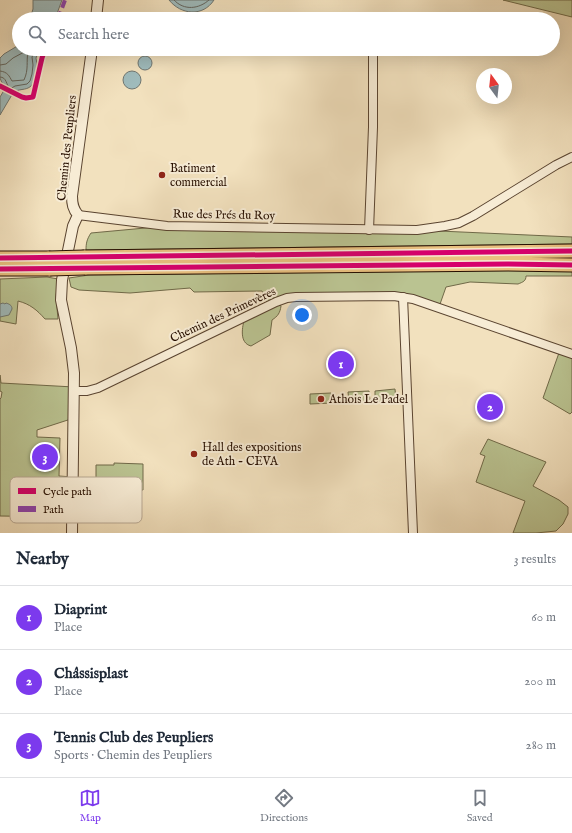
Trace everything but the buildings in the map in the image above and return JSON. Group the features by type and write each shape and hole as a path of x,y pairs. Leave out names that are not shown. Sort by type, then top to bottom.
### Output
{"highway":[{"path":"85,263 572,251"},
{"path":"0,258 50,263 572,265"},
{"path":"0,269 50,263"}],"street":[{"path":"97,12 98,0"},
{"name":"Chemin des Peupliers","path":"73,477 73,356 61,300 62,280 73,226 78,215 73,207 72,196 91,56"},
{"path":"370,230 373,127 373,56"},
{"name":"Rue des Prés du Roy","path":"78,215 167,226 417,230 459,223 479,213 556,165 572,157"},
{"name":"Chemin des Primevères","path":"74,391 98,388 287,298 313,296 403,297 423,302 572,354"},
{"path":"403,297 413,533"},
{"name":"Chemin des Peupliers","path":"72,523 72,533"}],"green space":[{"path":"503,0 572,0 572,17 560,14 560,12 552,12"},
{"path":"167,226 417,230 572,237 572,244 86,250 87,241 91,233"},
{"path":"572,270 572,276 526,276 524,281 518,284 470,282 446,287 439,307 413,299 306,296 279,303 281,306 280,311 272,320 270,335 251,346 245,342 243,338 243,325 245,317 268,306 262,291 194,292 190,288 130,293 79,290 71,287 69,278 89,275"},
{"path":"47,277 58,279 56,297 58,319 45,319 33,308 18,301 16,324 0,321 0,279"},
{"path":"560,350 572,354 572,412 570,414 543,398"},
{"path":"0,375 1,383 74,387 74,418 37,430 37,437 60,438 59,476 73,477 10,477 10,516 0,516 0,399 2,392 0,391"},
{"name":"Athois Le Padel","path":"395,389 396,400 375,402 375,391"},
{"name":"Athois Le Padel","path":"369,391 370,401 349,402 348,392"},
{"name":"Athois Le Padel","path":"331,393 332,403 310,404 310,394"},
{"path":"488,439 546,462 533,486 559,500 568,507 568,514 563,524 556,531 513,533 525,501 476,482 485,456 480,454"},
{"path":"114,463 143,464 143,490 142,477 96,477 96,465 114,465"}],"water":[{"path":"33,0 62,0 58,12 32,12"},
{"path":"169,0 214,0 204,9 192,12 180,9"},
{"path":"12,49 12,56 37,56 37,67 36,76 31,86 29,88 17,90 13,93 0,115 0,97 4,88 0,78 0,58"},
{"path":"145,56 150,58 152,63 150,68 145,70 140,68 138,63 140,58"},
{"path":"128,71 136,71 141,76 139,87 136,89 128,89 123,84 123,76"},
{"path":"3,303 10,305 12,309 9,315 0,317 0,304"}],"marked path":[{"path":"61,12 65,0"}],"cycle path":[{"path":"0,86 22,97 33,97 43,56"},
{"path":"0,258 572,251"},
{"path":"0,269 508,264 572,265"}],"place":[{"name":"Batiment commercial","path":"162,175"},
{"name":"Diaprint","path":"341,364"},
{"name":"Athois Le Padel","path":"321,399"},
{"name":"Châssisplast","path":"490,407"},
{"name":"Hall des expositions de Ath - CEVA","path":"194,454"},
{"name":"Tennis Club des Peupliers","path":"45,457"}]}
